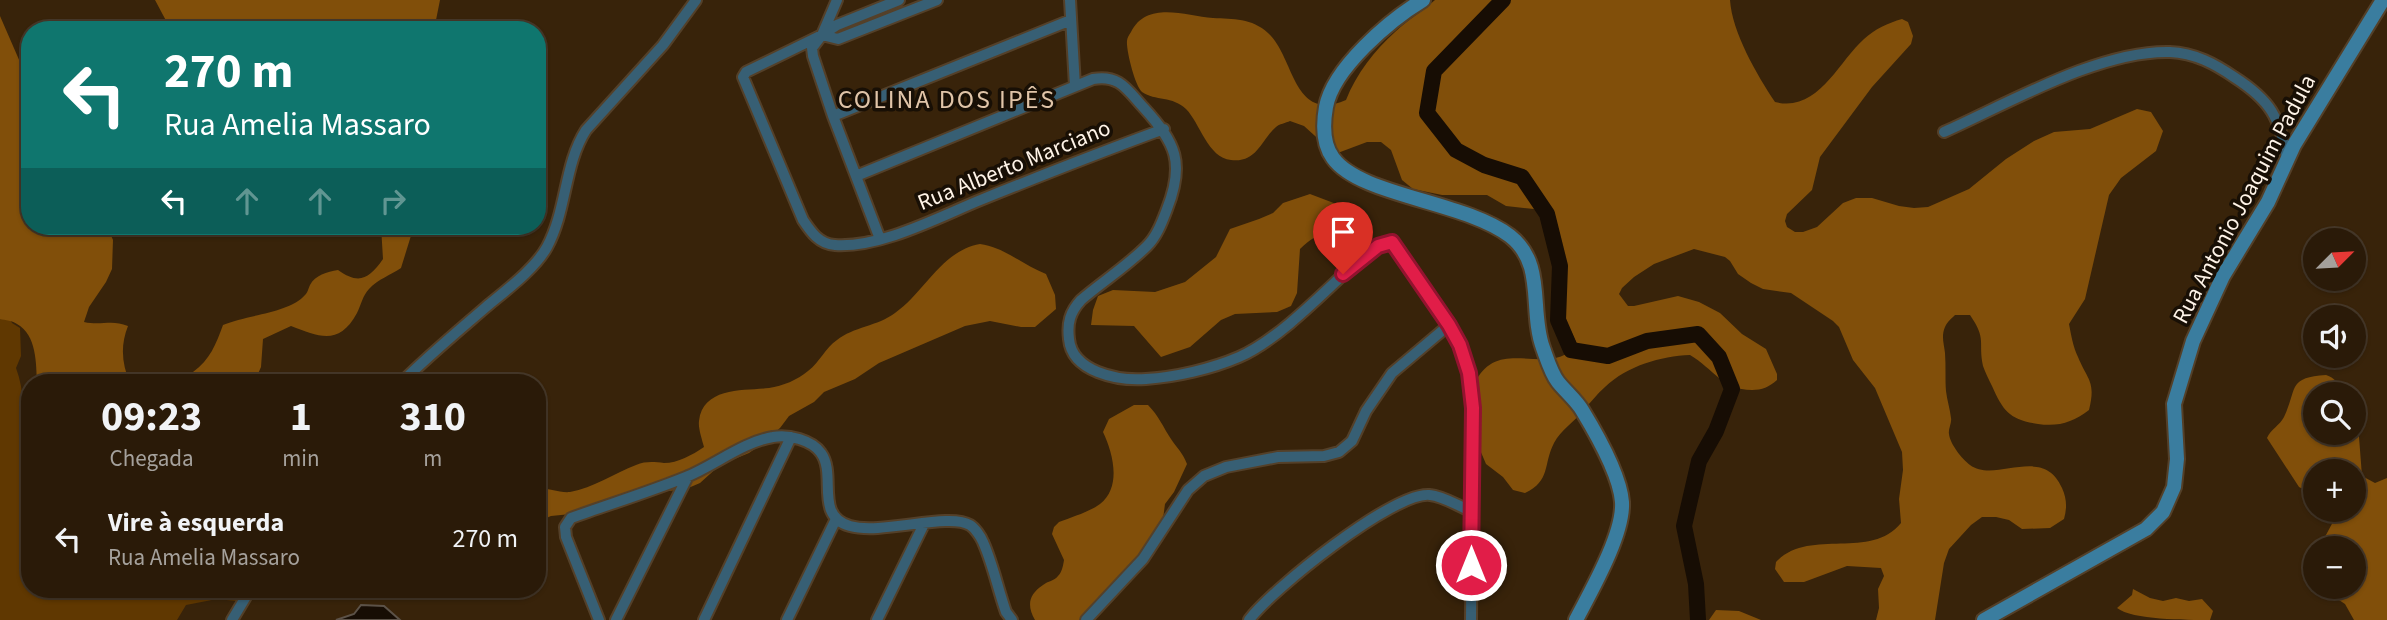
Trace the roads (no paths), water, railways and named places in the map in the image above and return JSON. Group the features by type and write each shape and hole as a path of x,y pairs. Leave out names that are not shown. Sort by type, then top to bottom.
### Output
{"street":[{"path":"410,374 505,291 546,249 560,215 579,141 663,45 696,0"},
{"path":"837,0 822,35 812,48 813,56 833,117 880,239"},
{"name":"Rua Alberto Marciano","path":"899,0 837,25 746,72 743,80 811,233 823,242 834,245 880,239 1164,130"},
{"path":"822,35 838,39 937,0"},
{"path":"1070,0 1074,86"},
{"path":"1423,0 1373,36 1338,80 1327,98 1323,124 1326,146 1334,159 1362,181 1487,221 1511,237 1530,259 1538,332 1543,348 1556,380 1581,408 1596,435 1611,465 1622,502 1612,545 1576,620"},
{"name":"Rua Antonio Joaquim Padula","path":"1984,620 2146,529 2163,512 2174,487 2177,459 2174,404 2193,341 2223,276 2268,202 2294,145 2383,0"},
{"path":"833,117 1071,20"},
{"path":"1944,132 2072,74 2137,54 2173,52 2210,61 2259,93 2283,133 2288,162"},
{"path":"856,176 1074,86 1106,76 1119,81 1164,130 1176,155 1178,173 1161,226 1149,244 1072,309 1068,322 1071,351 1078,361 1094,370 1124,378 1145,379 1195,371 1238,358 1261,346 1362,257 1378,246 1392,242 1449,325 1460,345 1469,373 1473,408 1471,620"},
{"path":"1086,620 1143,559 1188,490 1204,476 1226,467 1265,459 1324,456 1339,452 1352,441 1366,411 1392,373 1449,325"},
{"path":"599,620 566,537 565,527 571,518 688,476 758,441 775,436 791,437 810,443 822,453 828,469 828,503 836,519 848,526 873,530 958,521 972,526 983,541 1006,612 1012,620"},
{"path":"704,620 791,437"},
{"path":"616,620 688,476"},
{"path":"1249,620 1259,606 1280,587 1381,511 1418,496 1430,495 1471,511"},
{"path":"788,620 836,519"},
{"path":"877,620 924,524"},
{"path":"232,620 245,598"}],"waterway":[{"path":"1503,0 1434,71 1427,113 1456,150 1484,165 1522,177 1547,214 1560,266 1558,320 1571,350 1608,356 1647,341 1698,334 1719,357 1732,389 1716,431 1699,461 1684,526 1696,584 1698,620"}],"district":[{"name":"COLINA DOS IPÊS","path":"947,99"}]}
